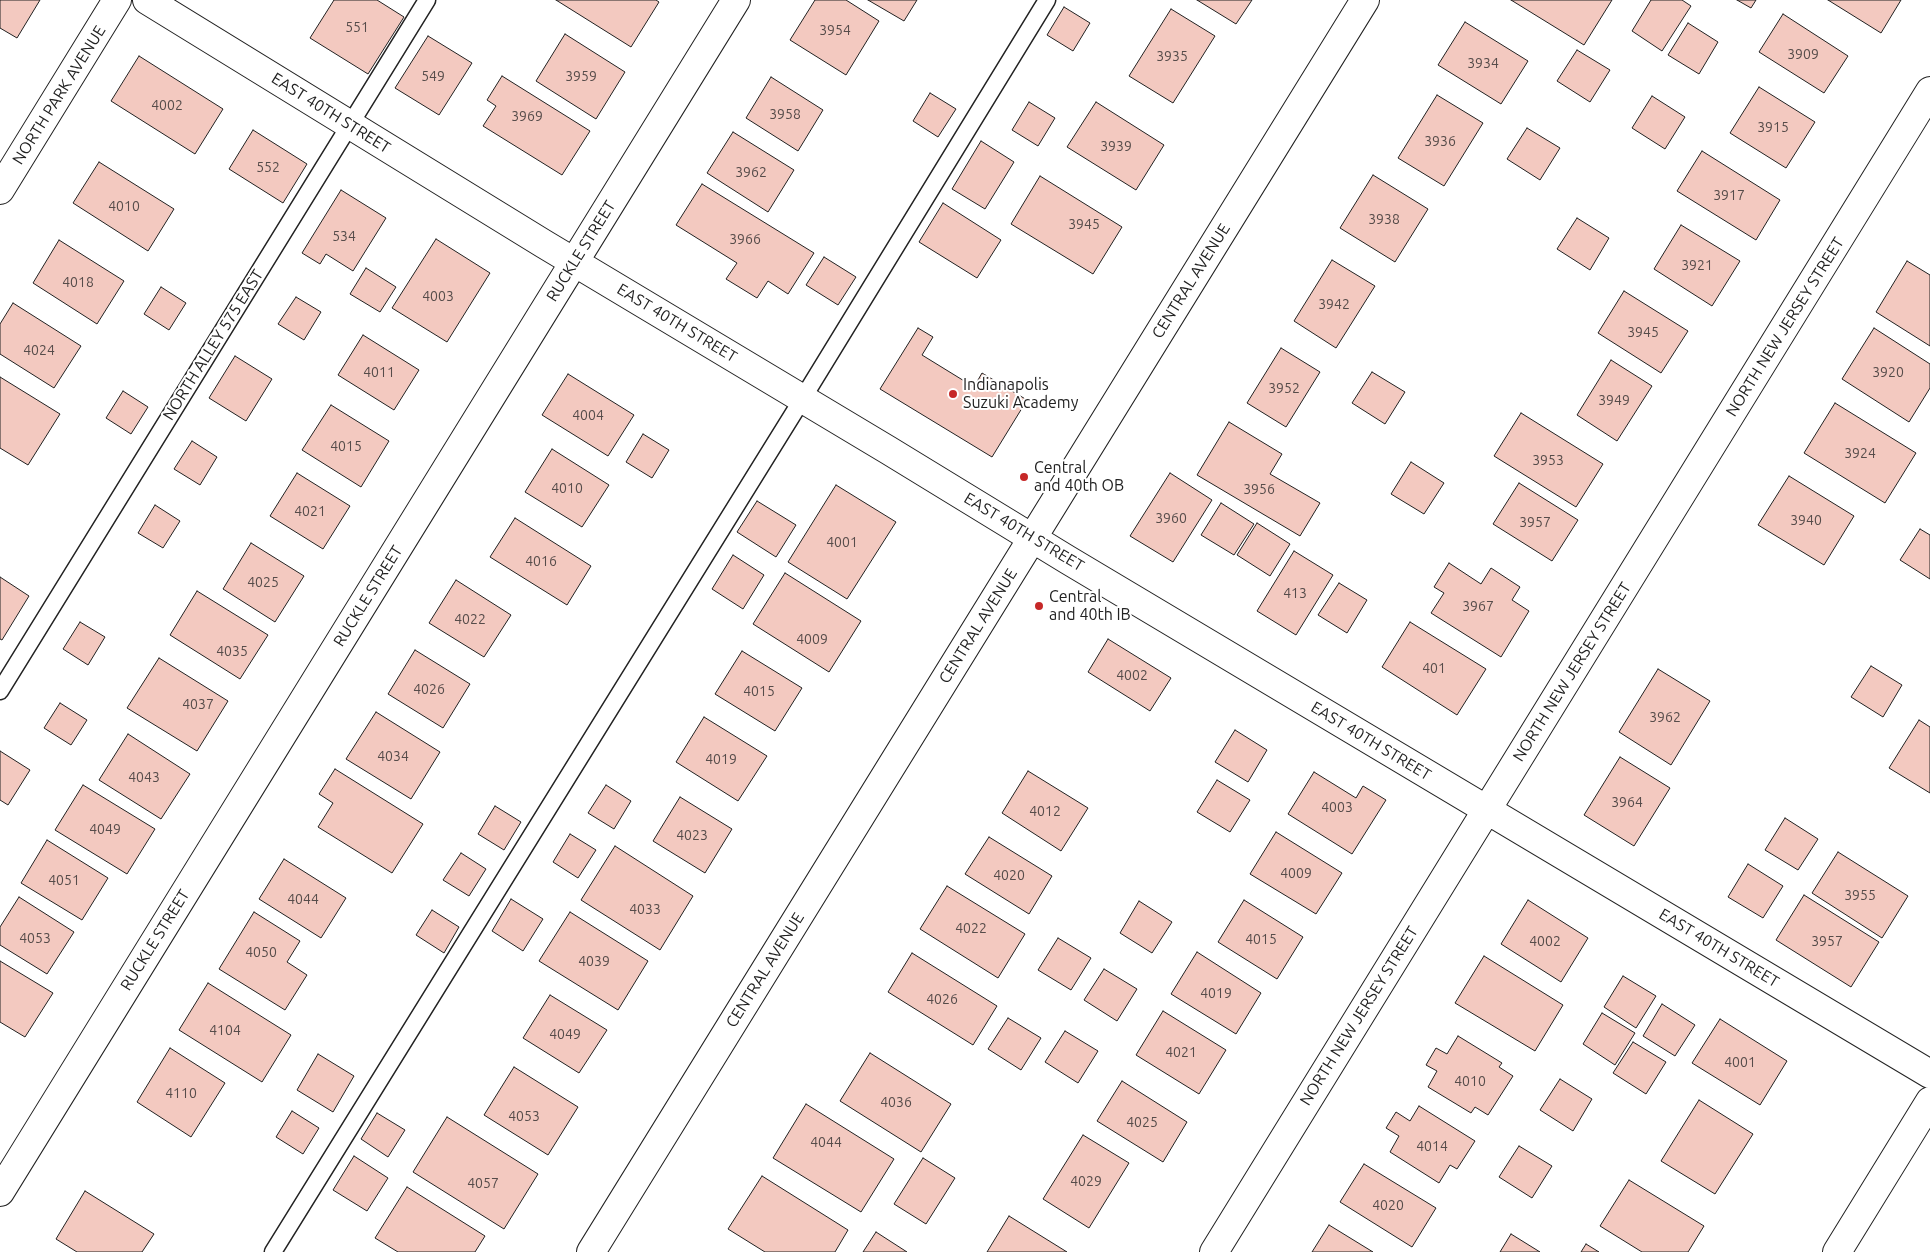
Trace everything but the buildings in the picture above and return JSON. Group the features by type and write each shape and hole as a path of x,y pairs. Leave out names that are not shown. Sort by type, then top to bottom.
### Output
{"street":[{"name":"NORTH PARK AVENUE","path":"0,190 117,0"},
{"name":"EAST 40TH STREET","path":"146,0 574,262 803,398 1032,538 1930,1074"},
{"name":"RUCKLE STREET","path":"0,1192 736,0"},
{"name":"CENTRAL AVENUE","path":"591,1252 1365,0"},
{"name":"NORTH NEW JERSEY STREET","path":"1214,1252 1930,91"},
{"path":"1837,1252 1930,1101"}],"lane":[{"name":"NORTH ALLEY 575 EAST","path":"0,691 427,0"},
{"path":"273,1252 803,398 1047,0"}],"place":[{"name":"Indianapolis Suzuki Academy","path":"953,394"},
{"name":"Central and 40th OB","path":"1024,477"},
{"name":"Central and 40th IB","path":"1039,606"}]}
